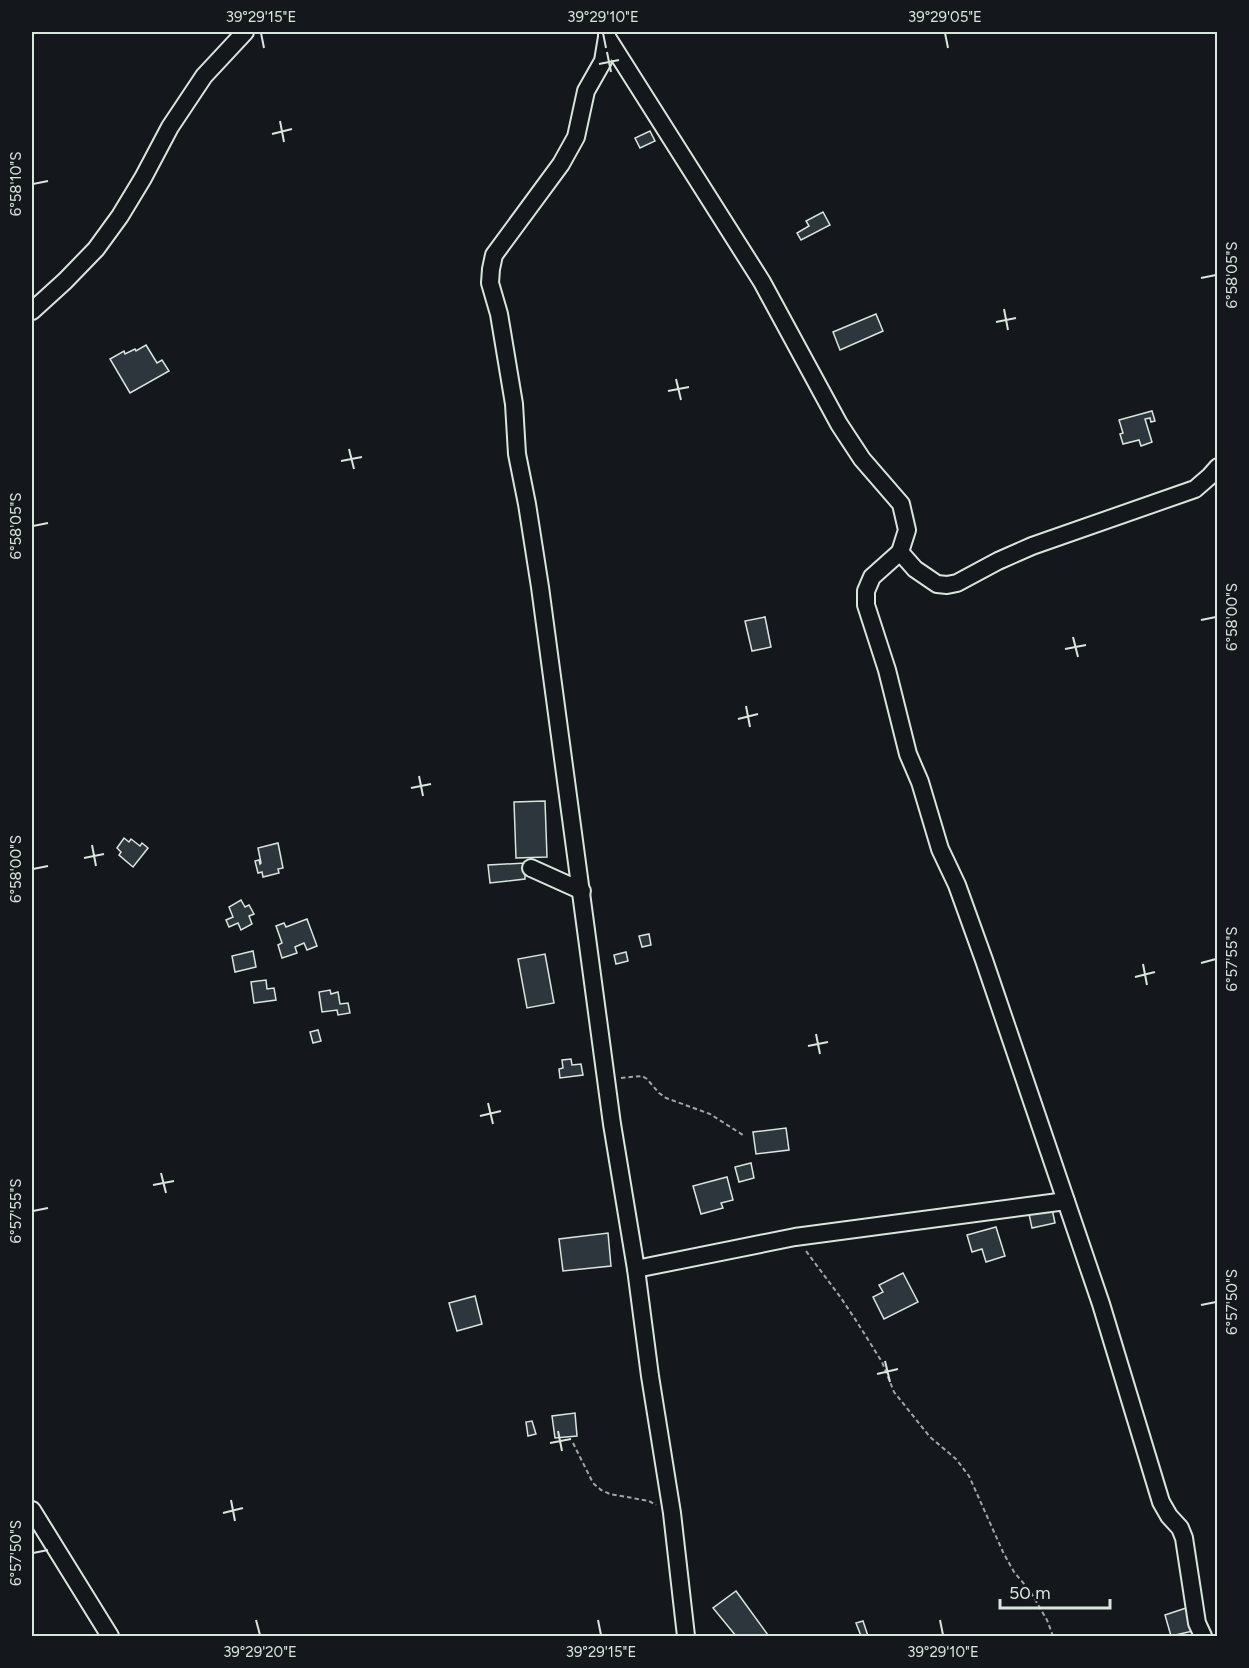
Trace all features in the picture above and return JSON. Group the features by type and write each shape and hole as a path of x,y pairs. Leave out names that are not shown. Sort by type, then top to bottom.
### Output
{"street":[{"path":"32,311 96,249 120,216 170,127 204,76 244,32"},
{"path":"607,34 762,282 839,424 862,459 901,504 908,530 900,552 872,577 866,591 866,605 887,670 908,754 920,782 940,849 957,885 980,950 1105,1315 1161,1502 1169,1516 1180,1528 1184,1538 1197,1623 1203,1636"},
{"path":"607,34 603,61 586,91 576,137 561,164 494,255 490,283 499,314 514,404 517,454 540,587 612,1124 672,1513 686,1636"},
{"path":"900,552 915,569 937,584 957,583 1032,546 1195,489 1218,467"},
{"path":"531,868 582,891"},
{"path":"636,1269 795,1237 1066,1201"},
{"path":"32,1510 110,1636"}],"path":[{"path":"606,1079 642,1077 647,1079 666,1098 710,1114 742,1135"},
{"path":"795,1237 852,1314 882,1362 894,1392 930,1437 962,1466 969,1476 1003,1552 1014,1572 1030,1591 1047,1620 1053,1636"},
{"path":"573,1443 593,1483 601,1490 610,1494 649,1501 672,1513"}],"building":[{"path":"650,131 655,141 640,148 635,138"},
{"path":"823,212 830,225 801,240 797,233 809,226 806,221"},
{"path":"876,314 883,331 840,350 833,332"},
{"path":"146,345 157,363 162,360 169,371 130,393 110,359 124,351 125,354 135,349 136,351"},
{"path":"1152,411 1155,421 1151,422 1150,418 1145,419 1152,442 1141,446 1139,440 1123,444 1120,434 1123,433 1119,420"},
{"path":"765,617 771,647 752,651 745,621"},
{"path":"545,801 547,857 516,858 514,802"},
{"path":"124,838 129,842 131,839 140,846 142,843 148,848 133,867 119,855 121,852 117,848"},
{"path":"278,843 283,868 278,869 279,873 263,877 262,872 258,873 255,861 259,860 261,863 258,848"},
{"path":"525,863 525,879 490,883 488,865"},
{"path":"241,900 245,907 249,905 254,914 249,916 252,924 241,930 238,923 229,927 226,920 233,917 229,907"},
{"path":"307,919 317,946 307,950 304,943 295,947 297,953 282,958 278,945 282,943 276,926 284,923 286,927"},
{"path":"649,934 651,945 642,947 639,936"},
{"path":"253,951 256,967 235,972 232,956"},
{"path":"626,952 628,961 616,964 614,955"},
{"path":"545,954 554,1003 527,1008 518,959"},
{"path":"266,980 267,989 274,988 276,1000 254,1003 251,982"},
{"path":"330,990 331,994 338,992 340,1004 348,1003 350,1013 338,1015 337,1010 322,1012 319,992"},
{"path":"318,1030 321,1041 313,1043 310,1032"},
{"path":"571,1059 572,1065 581,1064 583,1075 560,1078 559,1069 563,1068 562,1060"},
{"path":"786,1128 789,1150 756,1154 753,1132"},
{"path":"751,1163 754,1178 739,1182 735,1167"},
{"path":"727,1177 733,1200 721,1203 723,1208 701,1214 693,1186"},
{"path":"1052,1209 1055,1223 1032,1228 1029,1214"},
{"path":"996,1227 1005,1256 986,1262 982,1249 972,1252 967,1235"},
{"path":"608,1233 611,1266 563,1271 559,1239"},
{"path":"903,1273 918,1302 884,1319 873,1297 883,1292 879,1285"},
{"path":"475,1296 482,1324 457,1331 449,1303"},
{"path":"575,1413 577,1436 555,1438 552,1416"},
{"path":"532,1421 536,1434 528,1436 526,1422"},
{"path":"736,1591 768,1635 736,1636 713,1608"},
{"path":"1186,1608 1193,1631 1171,1636 1165,1615"},
{"path":"863,1621 868,1636 861,1636 856,1623"}]}
